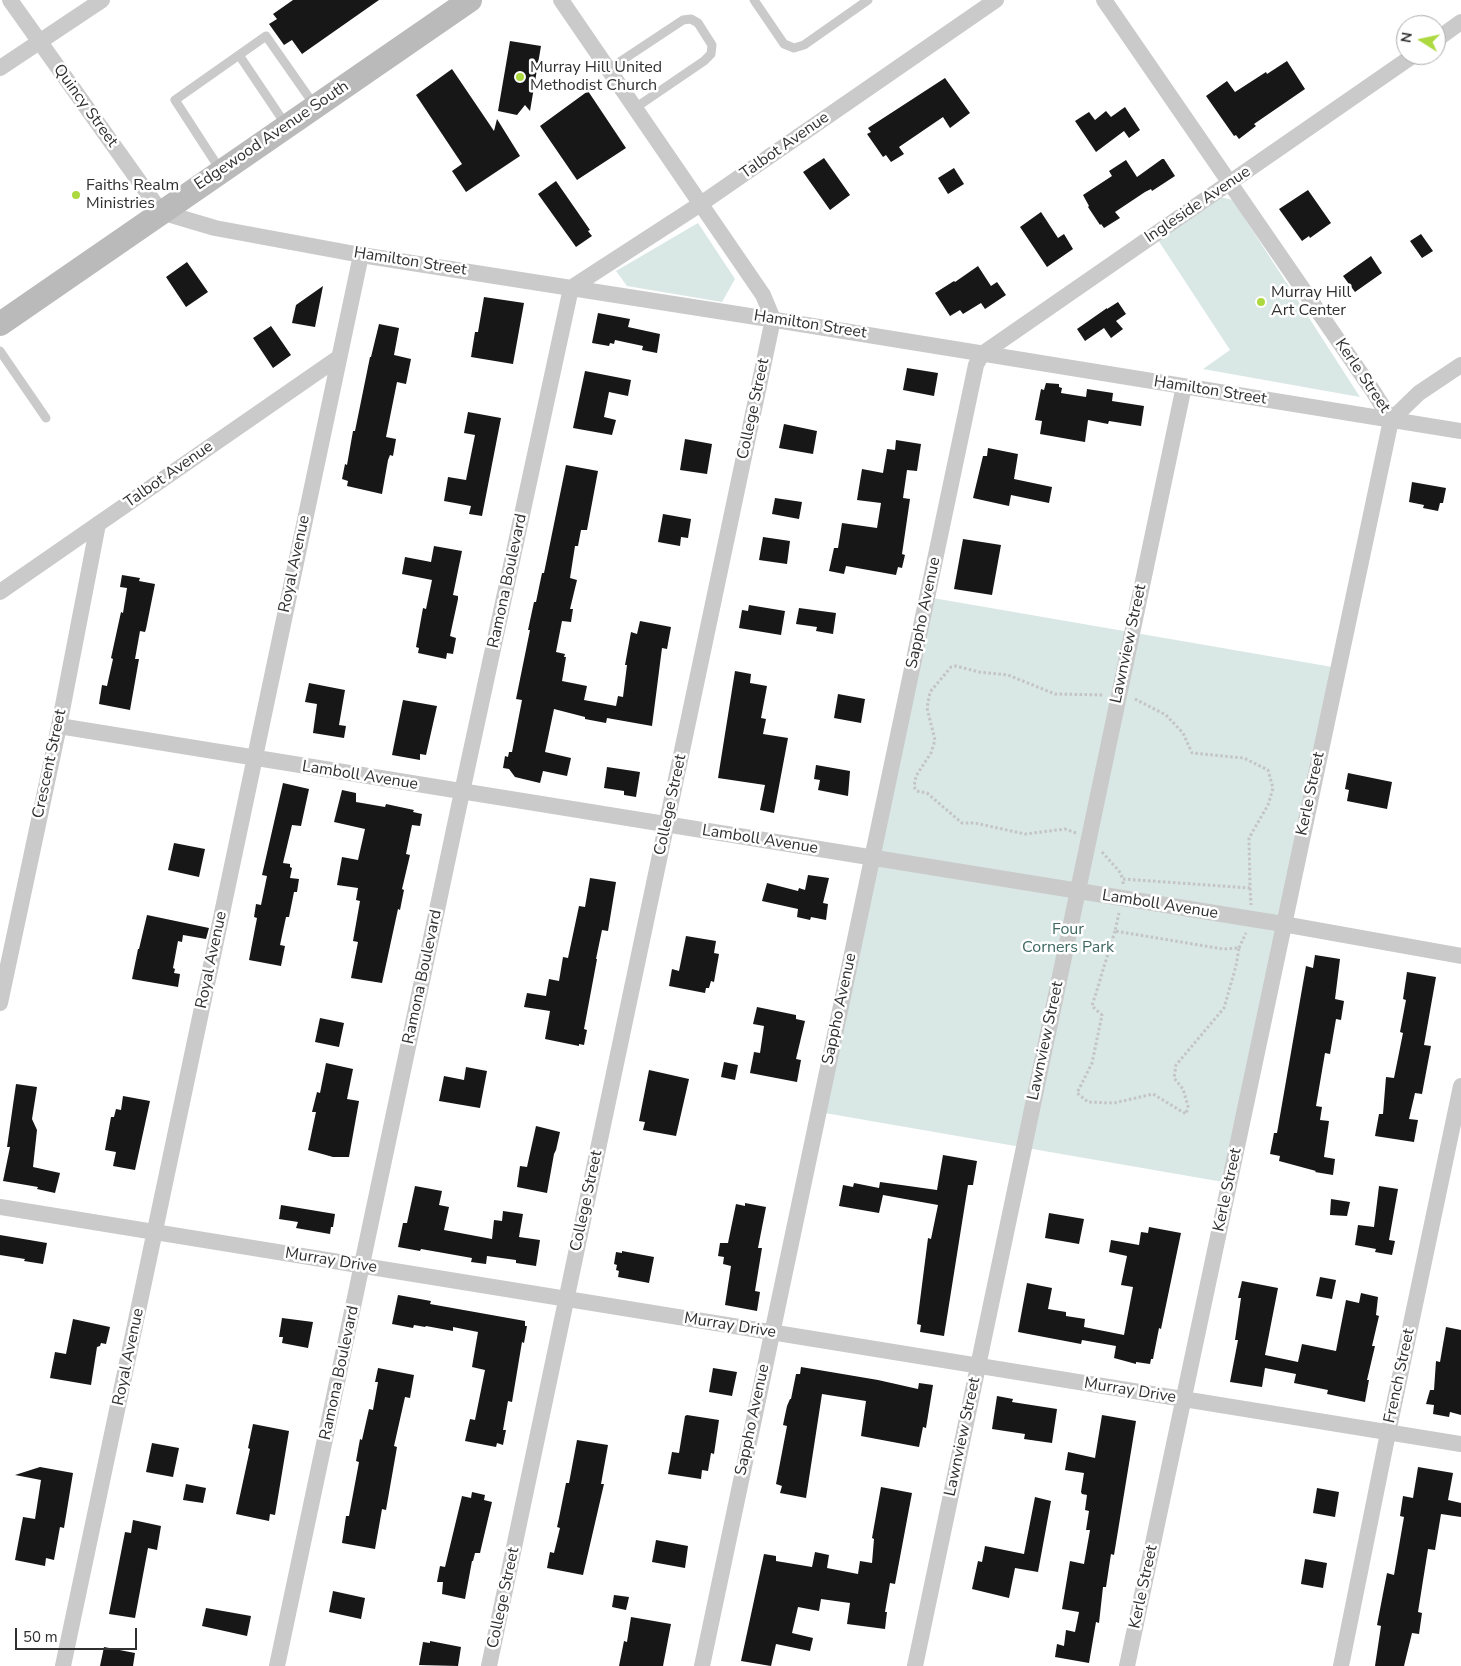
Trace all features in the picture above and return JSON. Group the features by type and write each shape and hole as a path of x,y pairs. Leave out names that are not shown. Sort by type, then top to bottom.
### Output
{"main road":[{"name":"Edgewood Avenue South","path":"0,324 470,0"}],"street":[{"name":"Quincy Street","path":"10,0 160,212"},
{"path":"0,68 102,0"},
{"path":"561,0 702,203 763,295 773,319"},
{"name":"Talbot Avenue","path":"571,288 702,203 996,0"},
{"name":"Kerle Street","path":"1104,0 1391,420 1127,1666"},
{"path":"1446,33 1461,22"},
{"name":"Ingleside Avenue","path":"982,354 1400,65"},
{"name":"Hamilton Street","path":"160,212 215,228 361,255 773,319 1461,431"},
{"name":"Royal Avenue","path":"64,1666 361,255"},
{"name":"Ramona Boulevard","path":"277,1666 571,288"},
{"name":"College Street","path":"490,1666 773,319"},
{"name":"Sappho Avenue","path":"702,1666 976,365 982,354"},
{"name":"Talbot Avenue","path":"0,592 338,358"},
{"path":"1391,420 1419,393 1461,364"},
{"name":"Lawnview Street","path":"916,1666 1184,386"},
{"name":"Crescent Street","path":"0,1003 59,726 98,524"},
{"name":"Lamboll Avenue","path":"59,726 1283,924 1461,956"},
{"name":"French Street","path":"1341,1666 1461,1086"},
{"name":"Murray Drive","path":"0,1207 1461,1444"}],"lane":[{"path":"754,0 784,44 794,48 804,45 868,0"},
{"path":"609,69 682,20 691,19 698,23 712,46 711,54 704,61 635,108"},
{"path":"221,171 175,100 266,36 315,106"},
{"path":"239,55 287,126"},
{"path":"0,351 46,418"}],"path":[{"path":"1079,834 1065,830 1025,834 975,823 962,823 926,793 917,791 914,787 916,776 931,752 935,740 927,708 930,692 951,667 956,666 979,672 1008,674 1056,694 1109,695"},
{"path":"1128,696 1166,715 1183,733 1192,753 1244,758 1268,770 1273,788 1268,804 1249,838 1252,910"},
{"path":"1097,846 1114,864 1123,879 1122,890"},
{"path":"1123,879 1250,888"},
{"path":"1120,908 1115,931 1092,1006 1102,1015 1092,1063 1077,1093 1088,1102 1114,1103 1153,1094 1186,1114 1188,1106 1183,1089 1174,1078 1176,1065 1224,1008 1239,948 1248,928"},
{"path":"1115,931 1223,949 1239,948"}],"green space":[{"path":"1219,197 1233,200 1360,397 1203,369 1230,350 1158,240"},
{"path":"698,223 735,279 722,302 627,286 616,271"},
{"name":"Four Corners Park","path":"927,597 1338,668 1229,1183 819,1112"}],"building":[{"path":"293,0 379,0 302,54 292,40 284,45 269,24 277,19 273,14"},
{"name":"Murray Hill United Methodist Church","path":"510,41 541,46 530,111 525,105 517,115 498,111"},
{"path":"1287,61 1305,89 1254,124 1256,126 1239,139 1236,135 1234,136 1206,96 1227,81 1235,92"},
{"path":"452,69 494,131 497,119 520,156 466,192 452,171 462,164 416,95"},
{"path":"945,78 970,113 950,128 943,117 899,147 904,154 891,162 886,155 883,157 867,134 871,132 868,128"},
{"path":"588,91 626,148 577,180 540,126"},
{"path":"1125,107 1140,130 1129,138 1124,131 1096,152 1075,121 1089,112 1095,120 1106,111 1111,117"},
{"path":"824,158 850,195 830,210 803,172"},
{"path":"1164,159 1175,176 1152,191 1151,189 1145,192 1115,212 1120,218 1104,228 1100,225 1088,207 1083,195 1112,176 1109,171 1126,160 1137,177"},
{"path":"954,168 964,184 948,194 938,178"},
{"path":"556,181 590,230 588,231 592,236 576,247 538,194"},
{"path":"1308,190 1331,223 1310,238 1309,236 1302,241 1279,209"},
{"path":"1041,212 1058,238 1064,234 1073,249 1047,267 1020,227"},
{"path":"1421,234 1433,251 1422,258 1410,241"},
{"path":"1371,256 1382,273 1355,292 1343,276"},
{"path":"187,262 208,292 186,307 166,277"},
{"path":"978,266 991,286 997,282 1006,295 985,309 981,303 963,314 960,310 950,316 935,293"},
{"path":"323,286 315,327 292,323 296,305"},
{"path":"484,297 524,303 513,364 471,357 475,332 478,332"},
{"path":"1118,302 1126,314 1116,321 1123,329 1111,338 1104,328 1085,341 1077,329"},
{"path":"598,313 630,319 628,327 660,334 657,353 642,350 643,346 615,340 614,344 610,343 609,346 592,343"},
{"path":"379,324 399,328 394,355 411,359 406,384 397,382 386,437 396,439 393,456 390,455 388,460 382,494 347,486 348,481 342,479 345,464 347,465 353,431 355,431 370,357"},
{"path":"271,326 291,355 273,368 253,338"},
{"path":"907,368 938,373 934,396 903,390"},
{"path":"585,371 631,380 628,396 609,392 604,417 616,420 612,435 573,428"},
{"path":"1046,383 1059,384 1059,387 1062,388 1061,393 1086,397 1087,389 1113,393 1112,401 1144,406 1141,426 1109,421 1108,424 1088,420 1085,442 1040,434 1042,421 1035,420 1041,389 1044,390"},
{"path":"468,412 501,418 482,516 469,514 471,506 444,501 448,477 466,480 475,435 464,433"},
{"path":"784,424 817,431 813,454 779,448"},
{"path":"685,439 712,444 707,474 680,470"},
{"path":"896,440 921,444 917,471 907,470 903,498 910,499 902,554 905,555 902,568 898,567 896,575 846,566 844,574 829,571 834,548 838,548 842,523 877,528 881,503 857,500 862,469 883,473 887,449 895,450"},
{"path":"988,448 1018,454 1014,479 1052,487 1049,503 1011,495 1009,506 973,498 983,456 987,456"},
{"path":"566,465 598,471 587,530 581,530 578,546 575,546 570,578 577,580 570,609 573,609 571,622 562,621 556,652 565,654 564,657 566,657 562,681 587,686 584,700 616,706 618,696 623,697 627,665 625,665 631,632 637,634 640,621 671,627 667,649 662,648 652,726 607,718 606,723 585,719 585,717 554,709 545,752 571,758 567,776 543,771 540,783 515,777 509,769 503,768 505,756 508,757 509,752 512,752 522,700 516,699 530,630 528,630 542,573 544,573"},
{"path":"1412,482 1446,488 1443,503 1440,503 1438,511 1423,508 1424,505 1409,502"},
{"path":"775,498 802,502 799,519 772,514"},
{"path":"663,514 691,519 688,538 681,537 680,546 658,542"},
{"path":"763,537 790,541 787,564 759,560"},
{"path":"963,539 1001,545 992,595 954,589"},
{"path":"434,546 462,551 453,595 458,596 458,599 450,636 456,638 453,654 447,653 446,659 418,653 419,648 416,647 423,608 426,609 432,580 402,574 405,557 431,562"},
{"path":"122,575 140,578 139,581 155,584 146,629 145,632 140,631 135,659 139,659 130,710 99,704 102,685 107,686 121,612 123,613 127,588 120,587"},
{"path":"749,605 785,611 781,635 739,628 742,610 748,611"},
{"path":"799,608 836,613 833,634 816,631 817,627 796,624"},
{"path":"735,671 751,674 750,683 767,686 761,718 766,719 763,734 788,738 774,813 760,810 765,785 718,778"},
{"path":"309,683 345,690 339,725 346,726 344,738 313,733 317,704 305,702"},
{"path":"838,694 865,699 861,723 834,718"},
{"path":"403,700 437,706 426,755 420,754 420,760 392,755"},
{"path":"816,765 850,771 848,796 818,790 820,780 814,779"},
{"path":"607,767 640,772 636,797 624,795 624,791 604,788"},
{"path":"1348,773 1392,782 1387,809 1347,801 1349,790 1345,789"},
{"path":"283,783 309,789 301,826 292,825 283,863 290,864 292,868 290,878 299,879 297,892 294,892 289,917 286,917 280,945 285,946 281,966 249,960 257,918 254,917 256,904 261,905 267,876 262,875"},
{"path":"342,790 356,793 356,802 385,807 386,804 414,810 413,812 422,814 420,826 412,825 406,854 410,855 402,889 404,890 382,983 351,978 358,942 353,941 360,901 356,900 358,888 337,885 342,857 358,860 365,829 334,822"},
{"path":"174,843 205,849 199,877 168,870"},
{"path":"808,875 829,878 823,903 828,904 826,920 811,917 810,920 797,917 798,909 762,901 767,883 798,891 799,888 805,890"},
{"path":"590,878 616,882 608,931 602,930 596,959 584,1029 587,1030 584,1045 579,1044 579,1046 545,1039 550,1011 524,1007 527,993 546,996 549,979 559,981 563,957 568,958 579,906 585,907"},
{"path":"147,915 209,928 206,939 183,935 182,942 178,941 173,968 175,969 174,973 180,974 178,987 132,979"},
{"path":"686,936 716,941 714,953 719,954 714,982 711,981 705,993 669,986 672,969 679,971"},
{"path":"1315,955 1340,959 1335,999 1344,1001 1341,1020 1336,1019 1330,1054 1325,1053 1316,1106 1322,1107 1320,1120 1329,1121 1324,1157 1335,1159 1333,1175 1315,1172 1279,1161 1280,1156 1270,1154 1274,1133 1277,1133 1306,966 1313,968"},
{"path":"1407,972 1436,977 1424,1045 1431,1046 1422,1094 1415,1093 1409,1119 1418,1120 1414,1142 1375,1136 1379,1114 1383,1114 1386,1077 1394,1078 1403,1033 1400,1032 1406,1000 1403,999"},
{"path":"757,1007 796,1015 796,1019 805,1021 796,1059 801,1060 797,1082 750,1073 754,1052 760,1053 764,1026 753,1024"},
{"path":"320,1018 344,1023 339,1047 315,1042"},
{"path":"724,1062 738,1065 735,1080 721,1077"},
{"path":"326,1063 353,1069 347,1099 359,1101 349,1157 333,1157 308,1150 316,1112 312,1112 317,1092 320,1093"},
{"path":"466,1067 487,1071 480,1108 439,1101 444,1076 464,1080"},
{"path":"649,1070 689,1079 676,1136 643,1130 645,1122 639,1121"},
{"path":"16,1084 37,1087 32,1119 37,1130 33,1167 60,1173 55,1193 37,1189 38,1187 3,1181 10,1147 7,1147"},
{"path":"123,1096 150,1101 135,1170 113,1166 116,1152 105,1150 111,1117 114,1117 116,1109 121,1110"},
{"path":"536,1126 560,1132 547,1193 517,1187 520,1166 527,1167"},
{"path":"943,1155 977,1161 973,1185 968,1185 944,1336 920,1332 921,1325 917,1324 928,1238 931,1239 938,1205 883,1195 879,1213 839,1206 843,1185 853,1187 854,1183 879,1188 880,1182 937,1190"},
{"path":"415,1186 442,1191 439,1205 449,1207 444,1230 492,1239 494,1220 502,1221 503,1211 523,1214 519,1237 540,1240 536,1266 516,1263 516,1260 487,1256 486,1264 471,1262 472,1258 398,1247 403,1223 407,1223"},
{"path":"1379,1186 1398,1189 1389,1240 1395,1241 1392,1255 1375,1252 1376,1249 1355,1245 1358,1225 1374,1227"},
{"path":"1331,1199 1350,1202 1347,1216 1330,1215"},
{"path":"745,1203 766,1207 758,1248 762,1248 755,1291 760,1292 757,1311 725,1305 731,1266 723,1264 724,1257 718,1256 720,1243 728,1243 736,1204 745,1206"},
{"path":"281,1205 335,1214 330,1234 296,1228 298,1222 279,1219"},
{"path":"1049,1213 1084,1219 1079,1244 1045,1238"},
{"path":"1149,1227 1181,1233 1161,1329 1159,1328 1153,1359 1151,1359 1150,1364 1136,1362 1136,1364 1114,1358 1116,1346 1082,1340 1081,1344 1018,1332 1027,1283 1052,1288 1048,1309 1066,1312 1066,1316 1085,1319 1084,1327 1124,1335 1133,1287 1121,1285 1127,1256 1109,1252 1111,1240 1139,1245 1141,1232 1148,1233"},
{"path":"0,1235 47,1243 43,1264 0,1255"},
{"path":"622,1251 654,1257 649,1283 618,1277 619,1271 616,1270 617,1265 614,1264 616,1252 622,1253"},
{"path":"1320,1277 1336,1280 1332,1299 1316,1296"},
{"path":"1242,1281 1278,1288 1265,1355 1298,1362 1302,1344 1336,1351 1346,1300 1359,1303 1361,1293 1378,1297 1376,1315 1379,1316 1372,1346 1375,1346 1367,1380 1369,1380 1365,1402 1327,1394 1328,1390 1294,1383 1296,1374 1265,1368 1262,1387 1230,1382 1238,1340 1235,1340 1241,1298 1238,1298"},
{"path":"398,1295 431,1301 430,1304 525,1321 525,1326 527,1326 524,1343 522,1342 512,1402 508,1401 503,1430 506,1430 503,1445 497,1443 496,1447 465,1441 470,1419 475,1420 485,1370 472,1367 478,1332 453,1327 453,1331 426,1326 414,1325 413,1328 392,1324"},
{"path":"282,1318 313,1322 308,1348 282,1343 283,1337 279,1337"},
{"path":"73,1319 110,1327 106,1344 101,1343 97,1347 91,1385 50,1378 55,1352 66,1354"},
{"path":"1446,1327 1461,1330 1461,1415 1450,1412 1449,1417 1433,1414 1434,1405 1426,1404 1430,1390 1434,1390 1436,1361 1440,1362"},
{"path":"801,1367 918,1389 919,1383 933,1385 926,1428 923,1427 919,1447 861,1436 866,1401 822,1394 806,1498 780,1493 782,1486 776,1484 787,1426 783,1425 796,1374 800,1374"},
{"path":"378,1368 414,1375 410,1398 405,1397 394,1446 397,1447 386,1510 382,1509 375,1549 342,1543 346,1516 349,1516 359,1462 356,1461 360,1439 362,1440 369,1409 373,1410 378,1382 375,1382"},
{"path":"713,1368 737,1372 732,1396 709,1392"},
{"path":"997,1396 1013,1399 1012,1402 1057,1409 1052,1443 1024,1439 1025,1434 992,1429"},
{"path":"1102,1415 1136,1421 1114,1555 1111,1554 1106,1587 1103,1587 1099,1623 1096,1622 1089,1663 1055,1657 1057,1644 1064,1646 1066,1630 1075,1632 1079,1612 1062,1609 1070,1561 1084,1564 1090,1530 1086,1530 1089,1511 1085,1510 1087,1495 1081,1492 1084,1473 1065,1470 1068,1452 1095,1458"},
{"path":"685,1416 719,1420 714,1454 711,1453 708,1471 702,1470 701,1479 668,1474 672,1452 679,1453"},
{"path":"253,1424 289,1431 275,1515 270,1514 269,1521 236,1514 250,1449 248,1448"},
{"path":"577,1440 608,1445 601,1484 604,1484 583,1575 547,1568 550,1552 554,1553 560,1528 557,1527 566,1483 569,1483"},
{"path":"152,1443 179,1448 173,1477 146,1472"},
{"path":"40,1467 73,1473 64,1528 60,1527 54,1560 46,1558 45,1566 15,1560 23,1517 35,1519 41,1480 15,1475"},
{"path":"1418,1467 1453,1473 1448,1500 1461,1503 1461,1517 1441,1514 1435,1550 1428,1549 1418,1612 1422,1613 1419,1634 1412,1633 1404,1666 1375,1666 1381,1626 1377,1625 1387,1573 1394,1575 1404,1517 1400,1516 1403,1496 1413,1498"},
{"path":"186,1484 206,1488 203,1503 183,1500"},
{"path":"881,1487 912,1493 895,1584 890,1583 885,1612 887,1612 885,1629 847,1624 850,1603 821,1599 819,1611 798,1607 792,1633 813,1638 810,1651 776,1644 771,1666 741,1661 764,1554 776,1556 776,1561 812,1567 815,1552 829,1555 827,1568 858,1574 860,1561 872,1563 874,1539 872,1538"},
{"path":"1317,1488 1339,1492 1335,1517 1313,1513"},
{"path":"472,1492 485,1495 484,1500 492,1502 480,1553 475,1553 472,1561 465,1599 442,1594 443,1582 437,1582 440,1566 445,1567 462,1496 471,1498"},
{"path":"1035,1497 1051,1501 1038,1572 1015,1568 1009,1598 972,1589 978,1561 982,1562 985,1546 1024,1554"},
{"path":"133,1520 161,1526 157,1550 148,1548 135,1618 109,1614 125,1532 131,1533"},
{"path":"656,1540 688,1546 685,1568 652,1562"},
{"path":"1305,1559 1327,1563 1323,1588 1301,1584"},
{"path":"333,1591 365,1598 361,1619 329,1612"},
{"path":"614,1595 629,1597 626,1610 612,1607"},
{"path":"206,1608 251,1616 247,1636 202,1626"},
{"path":"631,1617 671,1624 663,1666 619,1666 624,1641 627,1642"},
{"path":"430,1641 461,1647 458,1666 419,1665 423,1642 430,1643"},
{"path":"104,1647 135,1653 133,1666 100,1666"}],"place":[{"name":"Murray Hill United Methodist Church","path":"520,77"},
{"name":"Faiths Realm Ministries","path":"76,195"},
{"name":"Murray Hill Art Center","path":"1261,302"}]}
